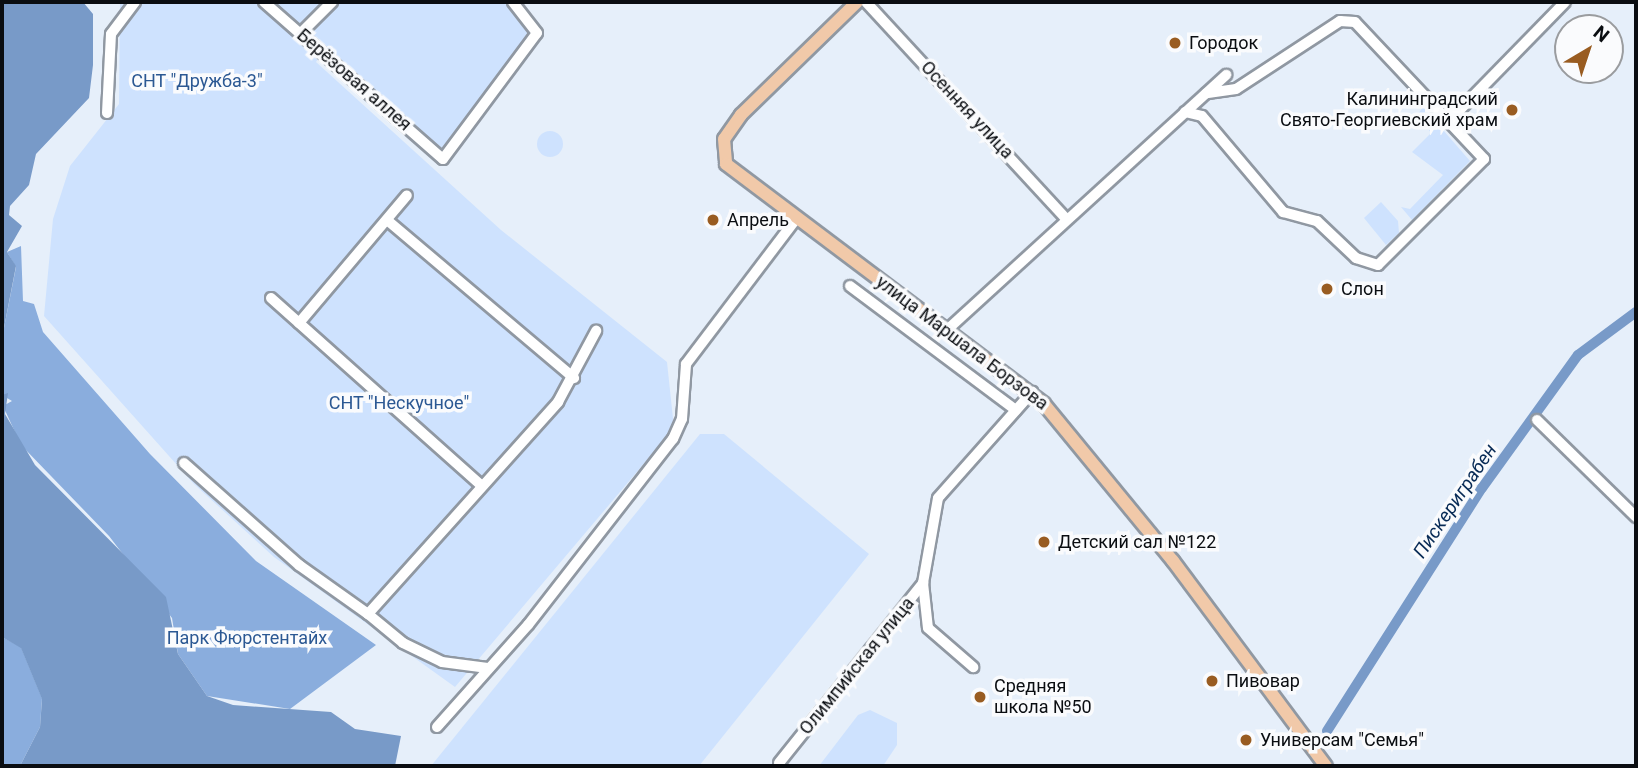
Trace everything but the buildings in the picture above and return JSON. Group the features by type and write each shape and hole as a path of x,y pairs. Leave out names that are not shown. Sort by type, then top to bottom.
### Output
{"main road":[{"name":"улица Маршала Борзова","path":"857,2 741,115 724,139 726,164 796,219 1032,392 1077,437 1326,766"}],"street":[{"path":"107,113 111,34 135,2"},
{"name":"Берёзовая аллея","path":"264,2 443,159 537,33 513,2"},
{"path":"301,33 332,2"},
{"name":"Осенняя улица","path":"866,2 1066,219"},
{"path":"1451,118 1565,2"},
{"path":"1185,112 1202,116 1283,212 1317,221 1356,258 1378,265 1480,169 1482,151 1355,22 1340,21 1236,89 1206,93"},
{"path":"948,329 1226,75"},
{"path":"299,323 407,195"},
{"path":"387,219 574,377"},
{"path":"437,727 673,439 682,419 686,364 796,219"},
{"path":"849,286 1016,410"},
{"path":"271,298 481,485"},
{"path":"368,614 574,377 596,331"},
{"name":"Олимпийская улица","path":"779,763 923,583 938,498 1032,392"},
{"path":"1536,421 1636,516"},
{"path":"184,463 299,565 368,614 403,643 442,662 488,668"},
{"path":"923,583 928,628 973,667"}],"green space":[{"name":"СНТ \"Нескучное\"","path":"120,2 506,2 532,30 438,153 322,53 316,62 501,230 667,362 674,428 455,687 274,557 194,484 44,316 53,219 70,166 119,104"},
{"path":"1423,107 1470,161 1412,220 1401,207 1410,209 1443,175 1412,152 1431,133 1418,114"},
{"path":"550,131 559,135 563,144 559,153 550,157 541,153 537,144 541,135"},
{"path":"1381,202 1398,221 1399,233 1386,245 1364,218"},
{"name":"Парк Фюрстентайх","path":"21,246 23,301 34,304 43,332 150,454 256,561 376,645 290,709 207,696 178,654 172,618 109,536 21,445 3,406 12,401 2,395 2,338 16,267 7,252"},
{"path":"700,434 724,434 869,554 699,766 431,766"},
{"path":"2,637 21,647 42,698 40,727 20,766 2,766"},
{"path":"870,710 897,723 897,745 883,766 819,766 858,715"}],"shaded area":[{"path":"2,2 83,2 93,14 93,65 89,98 36,154 29,185 10,206 9,215 22,226 7,252 16,266 2,338"},
{"path":"8,393 5,414 35,465 166,597 178,654 207,696 233,705 331,712 355,729 401,736 395,766 20,766 40,727 42,699 21,648 2,637 2,395"}],"waterway":[{"name":"Пискериграбен","path":"1327,731 1482,488 1578,355 1636,312"}],"place":[{"name":"Городок","path":"1175,43"},
{"name":"Калининградский Свято-Георгиевский храм","path":"1512,110"},
{"name":"Апрель","path":"713,220"},
{"name":"Слон","path":"1327,289"},
{"name":"Детский сал №122","path":"1044,542"},
{"name":"Пивовар","path":"1212,681"},
{"name":"Средняя школа №50","path":"980,697"},
{"name":"Универсам \"Семья\"","path":"1246,740"}],"park label":[{"name":"СНТ \"Дружба-3\"","path":"197,81"}]}
